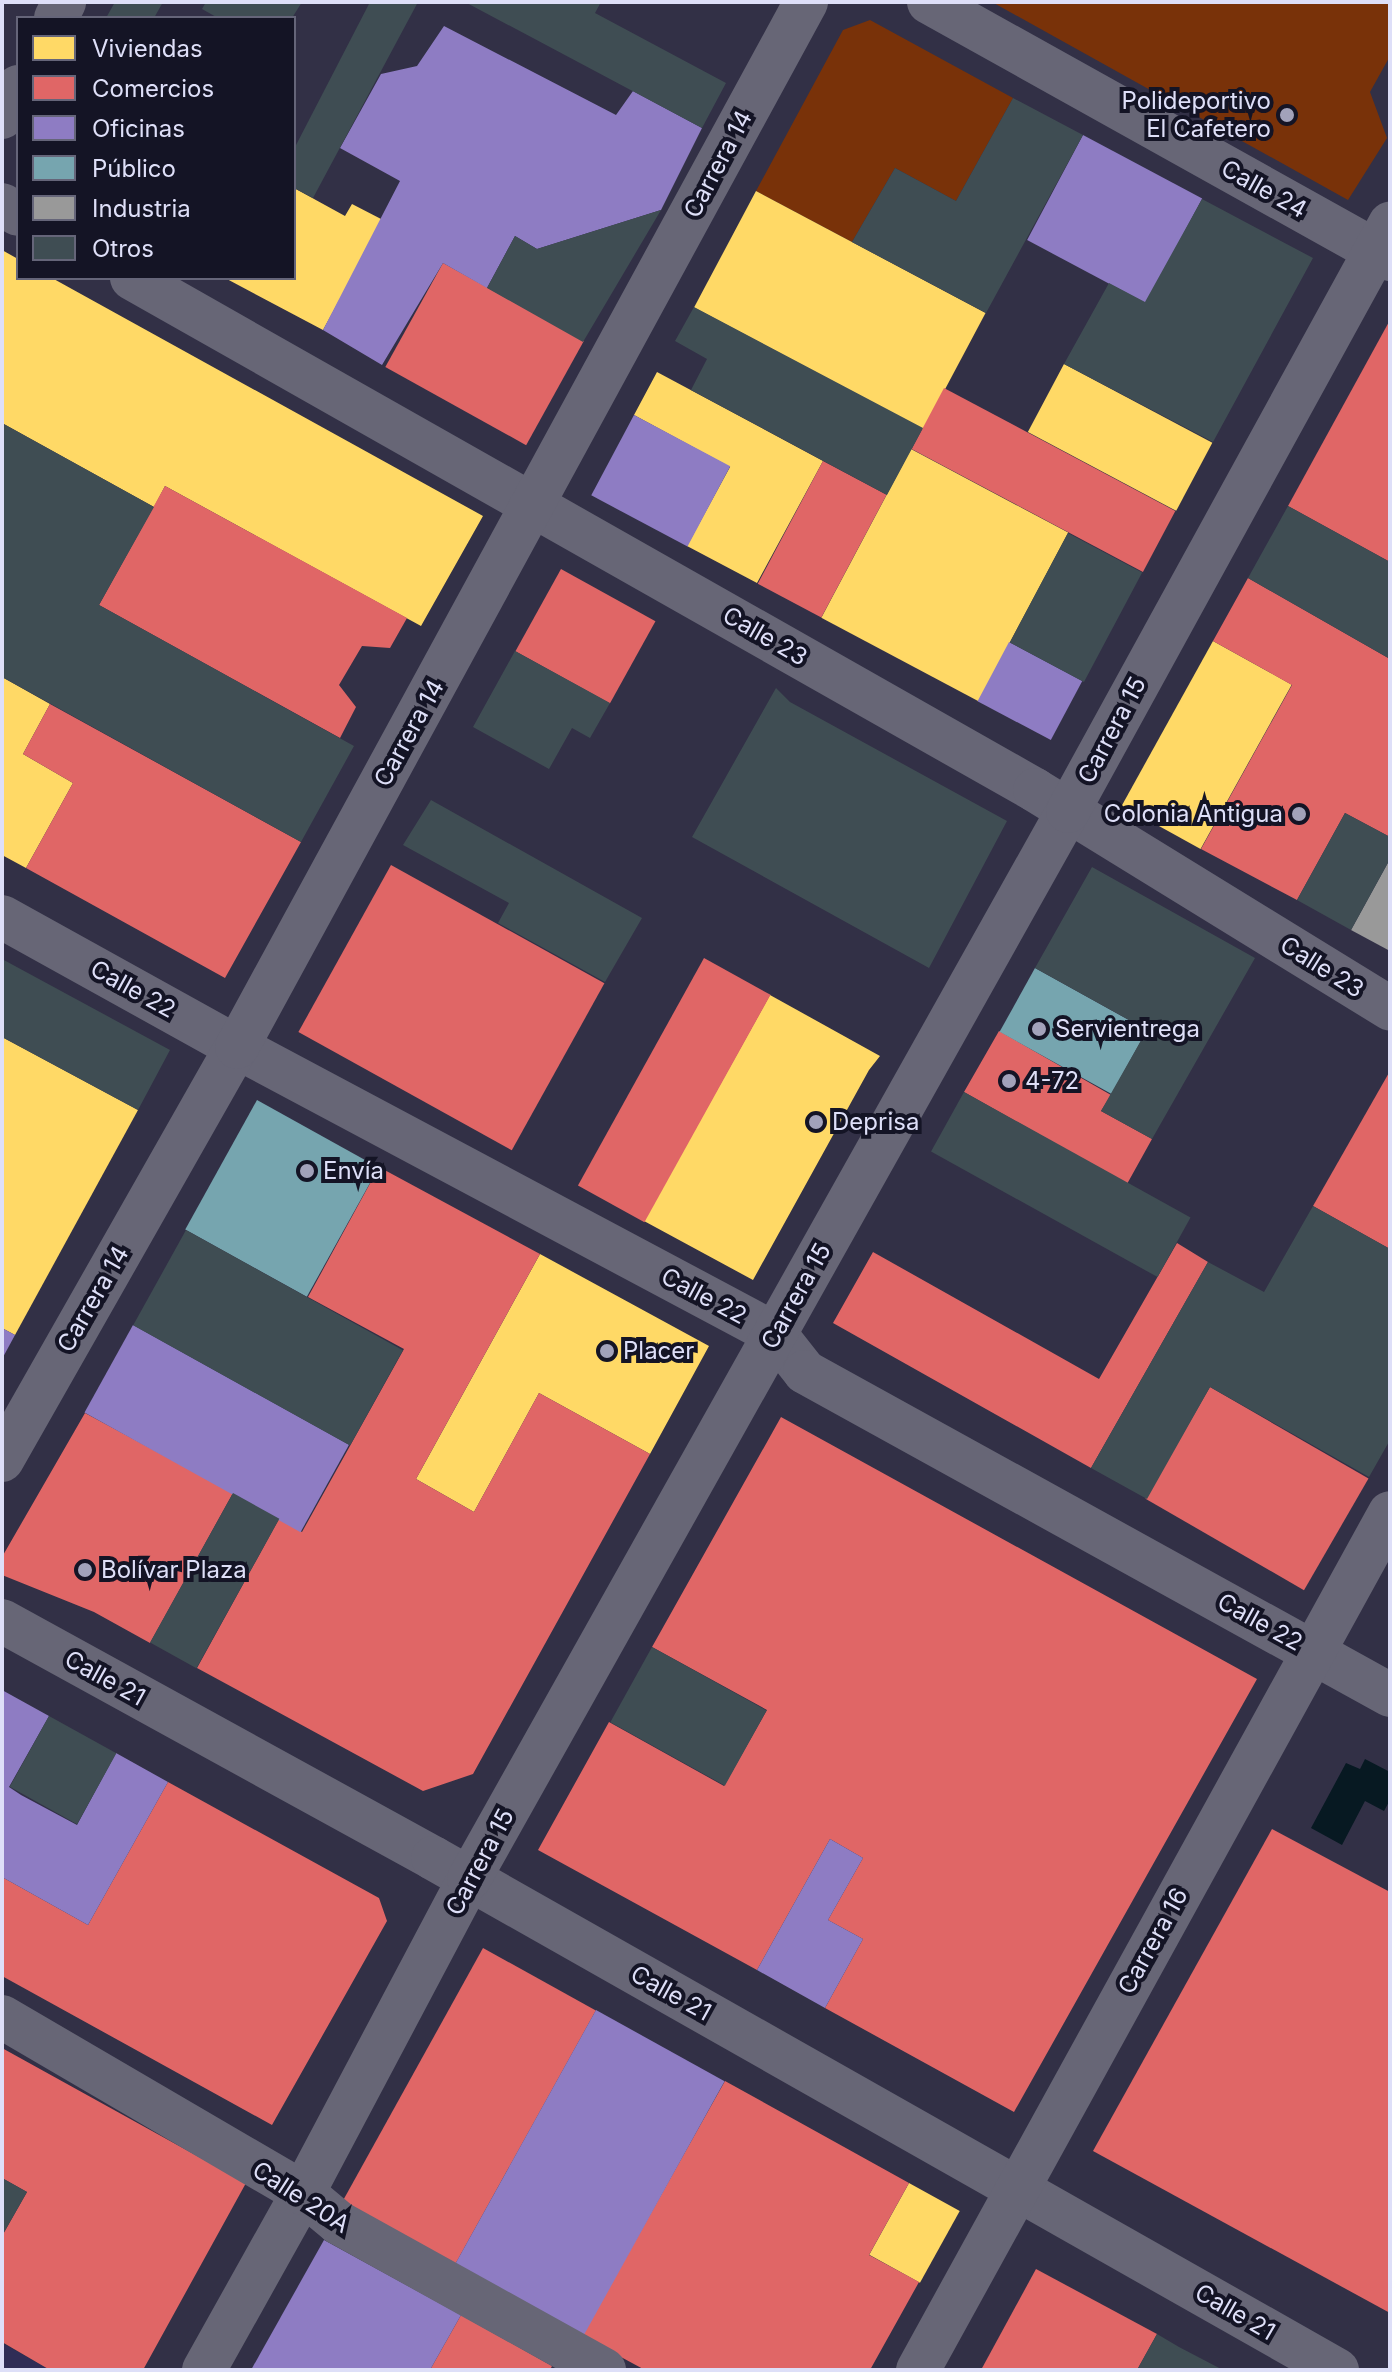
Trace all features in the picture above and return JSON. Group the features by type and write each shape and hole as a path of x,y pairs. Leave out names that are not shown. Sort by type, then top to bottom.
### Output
{"street":[{"name":"Carrera 14","path":"2,1460 237,1047 806,2"},
{"name":"Calle 24","path":"929,2 1385,245"},
{"path":"2,117 16,91"},
{"name":"Carrera 15","path":"204,2370 303,2193 469,1879 1385,245"},
{"name":"Calle 23","path":"136,280 535,504 1068,811 1390,1008"},
{"name":"Calle 22","path":"2,917 237,1047 775,1334 805,1372 1390,1695"},
{"name":"Carrera 16","path":"918,2370 1390,1513"},
{"name":"Calle 21","path":"2,1621 469,1879 1337,2370"},
{"name":"Calle 20A","path":"2,2017 303,2193 339,2223 604,2370"}],"shaded area":[{"name":"Polideportivo El Cafetero","path":"992,2 1390,2 1390,56 1370,92 1387,138 1348,200"},
{"path":"870,20 1013,98 956,201 895,168 852,242 756,191 843,30"},
{"path":"2,2343 45,2367 50,2370 2,2370"}],"water":[{"path":"1365,1759 1390,1772 1390,1800 1384,1811 1365,1801 1342,1845 1311,1828 1346,1763 1360,1769"}],"building: Viviendas":[{"path":"296,189 345,216 352,204 383,220 323,330 229,280 296,280"},
{"path":"756,191 986,313 924,430 694,308"},
{"path":"2,250 16,258 16,280 56,280 483,516 421,626 165,486 154,507 2,423"},
{"path":"1064,364 1212,443 1176,511 1028,432"},
{"path":"657,372 823,461 757,583 687,546 730,467 634,415"},
{"path":"911,449 1068,533 978,701 821,618"},
{"path":"1213,641 1292,685 1201,849 1122,805"},
{"path":"2,677 50,704 23,754 73,783 26,868 2,855"},
{"path":"770,995 880,1056 869,1070 753,1280 644,1221"},
{"path":"2,1037 138,1110 15,1335 2,1328"},
{"path":"540,1254 709,1346 650,1454 539,1393 474,1512 416,1479"},
{"path":"909,2183 960,2211 920,2283 869,2255"}],"building: Comercios":[{"path":"443,263 584,341 526,445 385,367"},
{"path":"1390,320 1390,562 1288,506"},
{"path":"944,388 1175,511 1143,572 912,449"},
{"path":"823,461 887,495 821,618 758,584"},
{"path":"165,486 407,618 390,648 362,646 339,685 356,707 340,738 99,605"},
{"path":"561,569 655,621 610,704 515,651"},
{"path":"1248,578 1390,659 1390,837 1345,813 1297,900 1201,849 1292,685 1213,641"},
{"path":"50,704 301,842 225,978 26,868 73,783 23,754"},
{"path":"391,865 604,983 512,1150 298,1032"},
{"path":"704,958 770,995 644,1222 578,1185"},
{"path":"999,1031 1111,1095 1101,1111 1152,1139 1127,1184 964,1092"},
{"path":"1390,1071 1390,1249 1313,1206"},
{"path":"379,1167 540,1254 416,1479 474,1512 539,1393 650,1454 473,1774 423,1791 197,1668 279,1519 302,1532 404,1349 308,1297"},
{"path":"1177,1243 1208,1262 1091,1468 833,1323 873,1252 1099,1379"},
{"path":"1210,1387 1368,1478 1304,1590 1146,1499"},
{"path":"85,1413 233,1493 150,1643 94,1612 2,1575 2,1557"},
{"path":"781,1417 1257,1679 1014,2112 825,2008 863,1939 828,1920 863,1858 830,1839 757,1970 538,1850 609,1722 724,1786 767,1710 652,1647"},
{"path":"168,1782 379,1898 387,1921 272,2125 2,1976 2,1877 88,1925"},
{"path":"1272,1829 1390,1892 1390,2313 1093,2151"},
{"path":"483,1948 596,2011 455,2265 342,2203"},
{"path":"2,2048 246,2183 143,2370 50,2370 2,2342 2,2236 27,2192 2,2178"},
{"path":"725,2081 909,2183 869,2255 919,2282 870,2370 645,2370 582,2336"},
{"path":"1036,2269 1157,2334 1137,2370 981,2370"},
{"path":"461,2315 552,2366 550,2370 430,2370"}],"building: Oficinas":[{"path":"444,26 616,115 633,91 702,128 661,210 537,249 515,236 487,288 443,263 382,365 323,330 400,181 340,148 381,74 417,66"},
{"path":"1083,135 1202,198 1146,303 1027,240"},
{"path":"634,415 730,466 688,547 591,495"},
{"path":"1009,642 1082,681 1051,740 978,701"},
{"path":"133,1325 349,1445 301,1532 85,1412"},
{"path":"2,1328 15,1335 2,1359"},
{"path":"2,1690 49,1716 9,1787 21,1795 77,1825 116,1753 168,1782 88,1925 2,1877"},
{"path":"830,1839 863,1858 828,1920 863,1939 825,2008 757,1970"},
{"path":"596,2010 725,2081 583,2336 455,2265"},
{"path":"324,2240 461,2315 430,2370 251,2370"}],"building: Público":[{"path":"1035,968 1147,1030 1112,1094 1000,1032"},
{"path":"257,1100 379,1167 307,1297 185,1229"}],"building: Industria":[{"path":"1390,859 1390,951 1351,930"}],"building: Otros":[{"path":"115,2 163,2 155,16 107,16"},
{"path":"206,2 302,2 293,16 214,16 202,9"},
{"path":"370,2 418,2 313,198 296,189 296,145"},
{"path":"465,2 601,2 595,13 726,83 702,128"},
{"path":"1013,98 1083,135 986,313 852,242 895,168 956,201"},
{"path":"1202,199 1313,258 1213,442 1064,364 1109,283 1145,302"},
{"path":"661,210 583,342 487,288 515,236 537,249"},
{"path":"694,307 923,428 887,495 691,390 707,359 675,341"},
{"path":"2,423 154,507 99,605 354,746 301,842 2,677"},
{"path":"1288,506 1390,562 1390,659 1248,578"},
{"path":"1068,533 1142,572 1084,682 1010,642"},
{"path":"515,651 610,703 590,738 572,728 549,769 473,727"},
{"path":"776,688 790,702 1007,821 929,968 692,837"},
{"path":"431,800 642,918 605,982 498,923 509,903 403,845"},
{"path":"1345,813 1390,837 1390,859 1351,930 1297,900"},
{"path":"1092,867 1255,958 1152,1139 1101,1111 1147,1030 1035,968"},
{"path":"2,959 170,1050 138,1110 2,1037"},
{"path":"964,1092 1191,1218 1158,1277 931,1151"},
{"path":"1313,1206 1390,1249 1390,1440 1369,1477 1210,1387 1147,1499 1091,1468 1208,1262 1264,1292"},
{"path":"186,1230 403,1350 350,1446 133,1325"},
{"path":"233,1493 279,1519 196,1668 150,1643"},
{"path":"652,1647 767,1711 725,1786 610,1722"},
{"path":"49,1716 116,1753 77,1824 10,1787"},
{"path":"2,2178 27,2192 2,2236"},
{"path":"1157,2334 1179,2347 1223,2370 1137,2370"}],"place":[{"name":"Polideportivo El Cafetero","path":"1287,115"},
{"name":"Colonia Antigua","path":"1299,814"},
{"name":"Servientrega","path":"1039,1029"},
{"name":"4-72","path":"1009,1081"},
{"name":"Deprisa","path":"816,1122"},
{"name":"Envía","path":"307,1171"},
{"name":"Placer","path":"607,1351"},
{"name":"Bolívar Plaza","path":"85,1570"}]}
